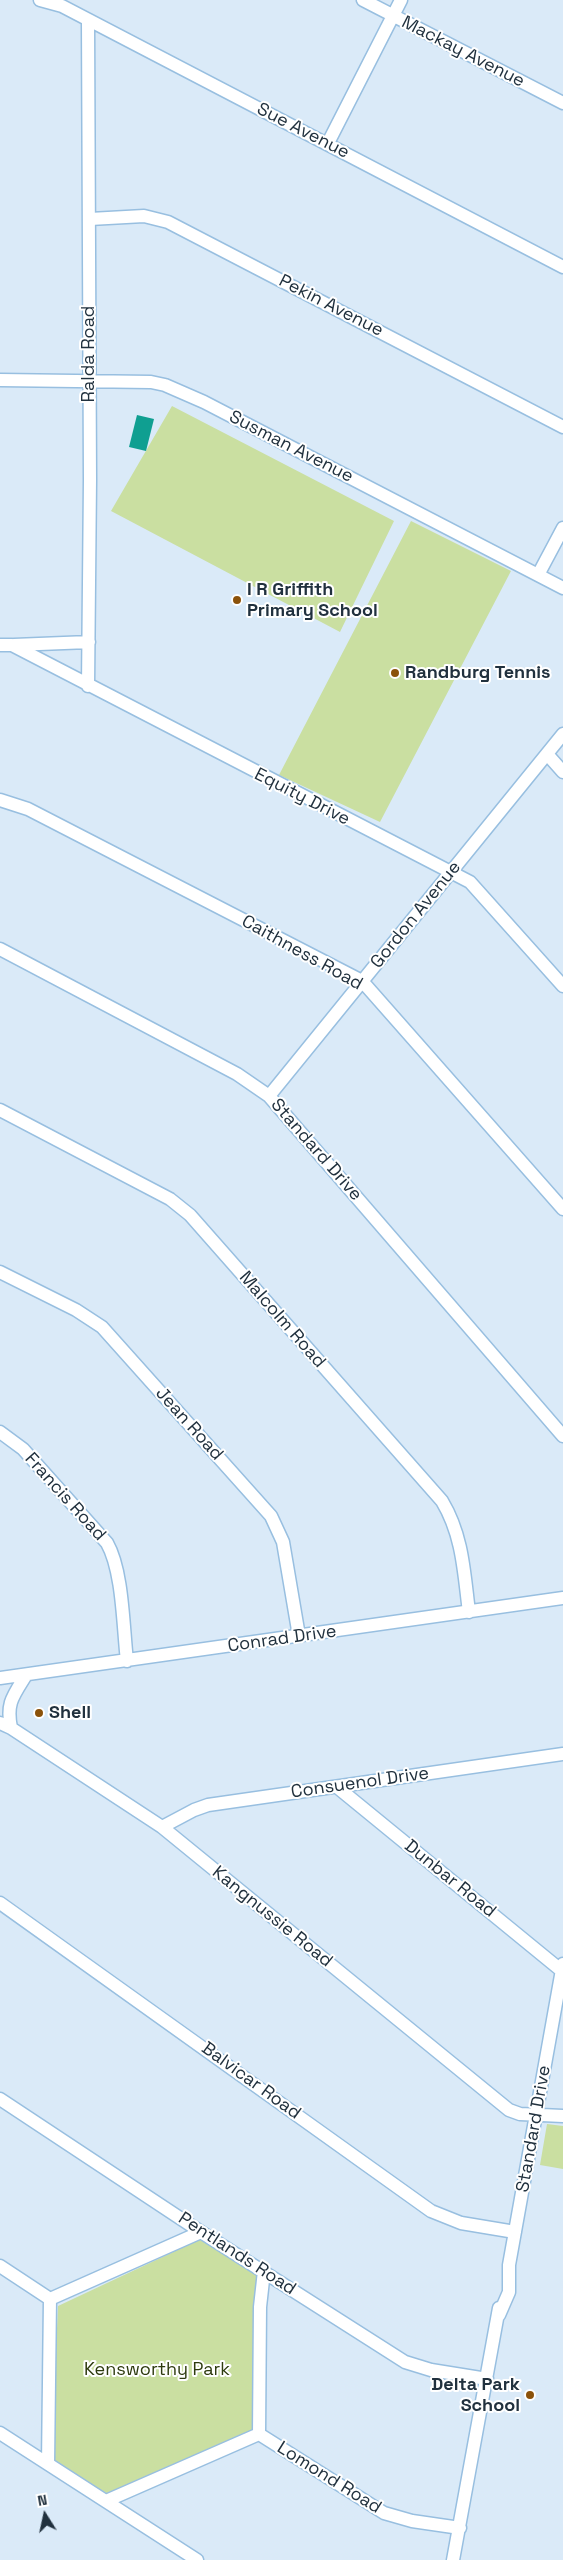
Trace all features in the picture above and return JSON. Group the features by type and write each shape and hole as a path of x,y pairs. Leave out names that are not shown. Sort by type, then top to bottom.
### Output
{"street":[{"name":"Sue Avenue","path":"40,0 62,6 88,22 328,143 563,267"},
{"name":"Mackay Avenue","path":"363,0 563,103"},
{"path":"328,143 401,0"},
{"name":"Ralda Road","path":"88,22 90,219 88,686"},
{"name":"Pekin Avenue","path":"90,219 144,216 168,222 563,427"},
{"name":"Susman Avenue","path":"0,380 151,382 180,391 563,588"},
{"path":"538,575 563,528"},
{"name":"Equity Drive","path":"6,645 89,642"},
{"name":"Equity Drive","path":"6,645 477,888 563,986"},
{"name":"Gordon Avenue","path":"270,1096 563,734"},
{"path":"547,754 563,772"},
{"name":"Caithness Road","path":"0,800 28,809 362,981 563,1209"},
{"name":"Standard Drive","path":"0,949 237,1074 270,1096 563,1436"},
{"name":"Malcolm Road","path":"0,1110 170,1199 190,1215 442,1501 453,1519 462,1550 469,1612"},
{"name":"Jean Road","path":"0,1272 76,1310 102,1327 271,1516 283,1542 299,1636"},
{"name":"Francis Road","path":"0,1432 23,1449 107,1543 111,1551 117,1579 127,1661"},
{"name":"Conrad Drive","path":"0,1678 563,1598"},
{"path":"5,1726 10,1699 26,1675"},
{"name":"Kangnussie Road","path":"5,1726 162,1827 501,2104 520,2114 563,2116"},
{"name":"Consuenol Drive","path":"162,1827 194,1810 208,1805 563,1754"},
{"name":"Dunbar Road","path":"337,1787 562,1968"},
{"name":"Balvicar Road","path":"0,1903 430,2211 454,2221 514,2232"},
{"name":"Standard Drive","path":"453,2560 560,1992 562,1968"},
{"name":"Pentlands Road","path":"0,2099 201,2232 405,2362 431,2370 486,2379"},
{"path":"50,2299 201,2232"},
{"path":"0,2266 50,2299"},
{"path":"106,2501 258,2434 260,2308 264,2271"},
{"path":"48,2464 50,2299"},
{"path":"0,2433 197,2560"},
{"name":"Lomond Road","path":"258,2434 384,2513 412,2521 460,2528"}],"green space":[{"path":"172,406 394,521 340,632 111,511"},
{"name":"Randburg Tennis","path":"411,521 511,571 380,822 279,775"},
{"path":"547,2124 563,2126 563,2169 540,2165"},
{"name":"Kensworthy Park","path":"203,2238 262,2279 257,2434 117,2499 51,2461 58,2306"}],"shaded area":[{"path":"137,415 154,419 146,451 129,447"}],"place":[{"name":"I R Griffith Primary School","path":"237,600"},
{"name":"Randburg Tennis","path":"395,673"},
{"name":"Shell","path":"39,1713"},
{"name":"Delta Park School","path":"530,2395"}]}
